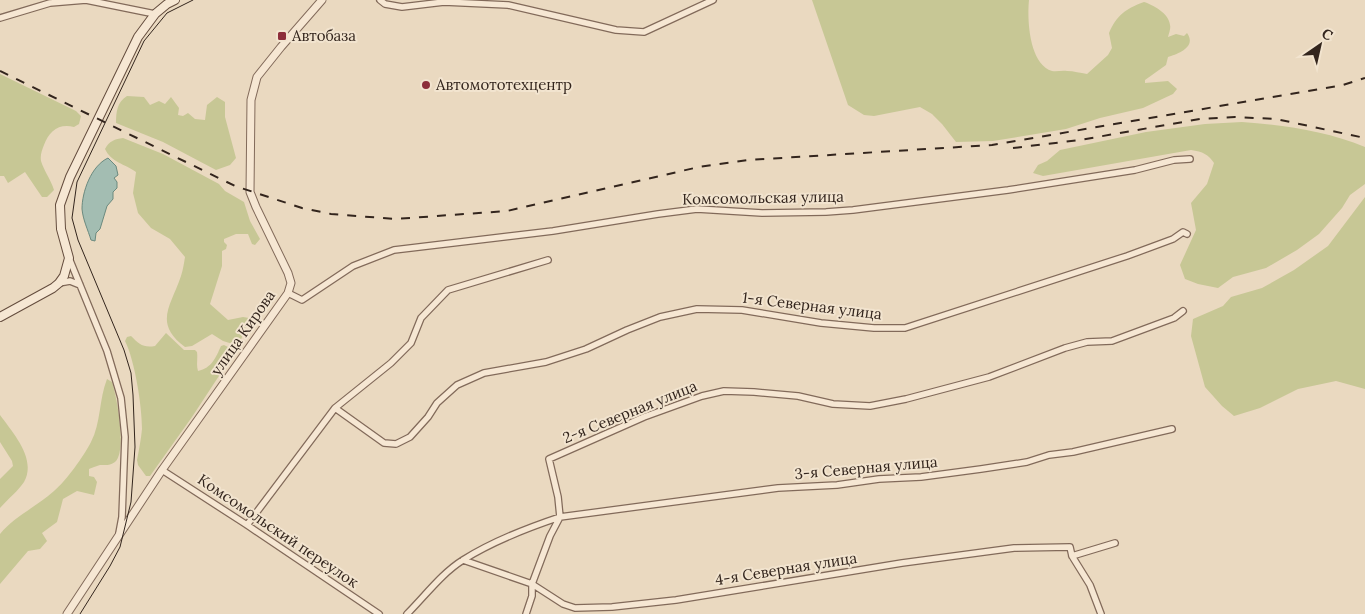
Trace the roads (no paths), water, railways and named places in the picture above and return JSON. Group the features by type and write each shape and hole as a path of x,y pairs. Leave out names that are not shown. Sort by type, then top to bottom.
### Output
{"main road":[{"name":"улица Кирова","path":"69,258 62,229 60,205 70,177 138,37 155,14 175,0"},
{"path":"0,317 59,283 64,276 69,258"}],"street":[{"path":"0,18 50,2 86,0 155,14"},
{"name":"улица Кирова","path":"67,614 162,470 288,293 291,283 288,273 250,192 251,100 257,77 322,0"},
{"path":"380,0 384,4 402,7 444,2 508,5 538,10 616,30 644,32 713,0"},
{"name":"Комсомольская улица","path":"288,293 302,300 353,266 394,250 554,231 697,209 762,213 853,210 1008,190 1135,170 1174,160 1190,159"},
{"name":"1-я Северная улица","path":"335,408 384,442 396,444 410,437 428,417 437,403 457,385 484,373 546,362 586,349 626,330 697,308 742,310 821,323 874,328 905,328 1127,256 1174,238 1183,232 1187,234"},
{"name":"улица Кирова","path":"69,258 107,352 121,398 125,437 122,517 119,533"},
{"path":"247,525 335,408 391,363 411,343 421,318 448,290 548,260"},
{"path":"59,283 70,281 80,285"},
{"name":"2-я Северная улица","path":"560,517 558,497 549,459 635,421 702,396 724,391 754,392 798,396 833,404 870,406 989,378 1065,348 1087,342 1112,341 1174,318 1183,311"},
{"name":"3-я Северная улица","path":"560,517 778,488 837,485 981,469 1027,462 1049,455 1073,452 1172,429"},
{"name":"Комсомольский переулок","path":"162,470 379,614"},
{"path":"407,614 447,573 463,560 536,525 560,517"},
{"path":"526,614 532,596 532,584 550,536 560,517"},
{"path":"1101,614 1090,585 1072,556 1115,542"},
{"name":"4-я Северная улица","path":"463,560 532,584 563,604 575,608 612,607 676,600 902,563 1014,548 1070,548 1072,556"}],"tram line":[{"path":"80,614 120,547 131,502 135,447 131,373 124,350 78,240 72,218 77,182 144,41 167,13 193,0"}],"railway":[{"path":"0,71 235,186 302,208 331,214 395,219 507,211 699,167 748,160 992,145 1343,85 1365,78"},
{"path":"1013,148 1080,140 1200,119 1235,117 1276,119 1365,138"}],"place":[{"name":"Автобаза","path":"282,36"},
{"name":"Автомототехцентр","path":"426,85"}]}
